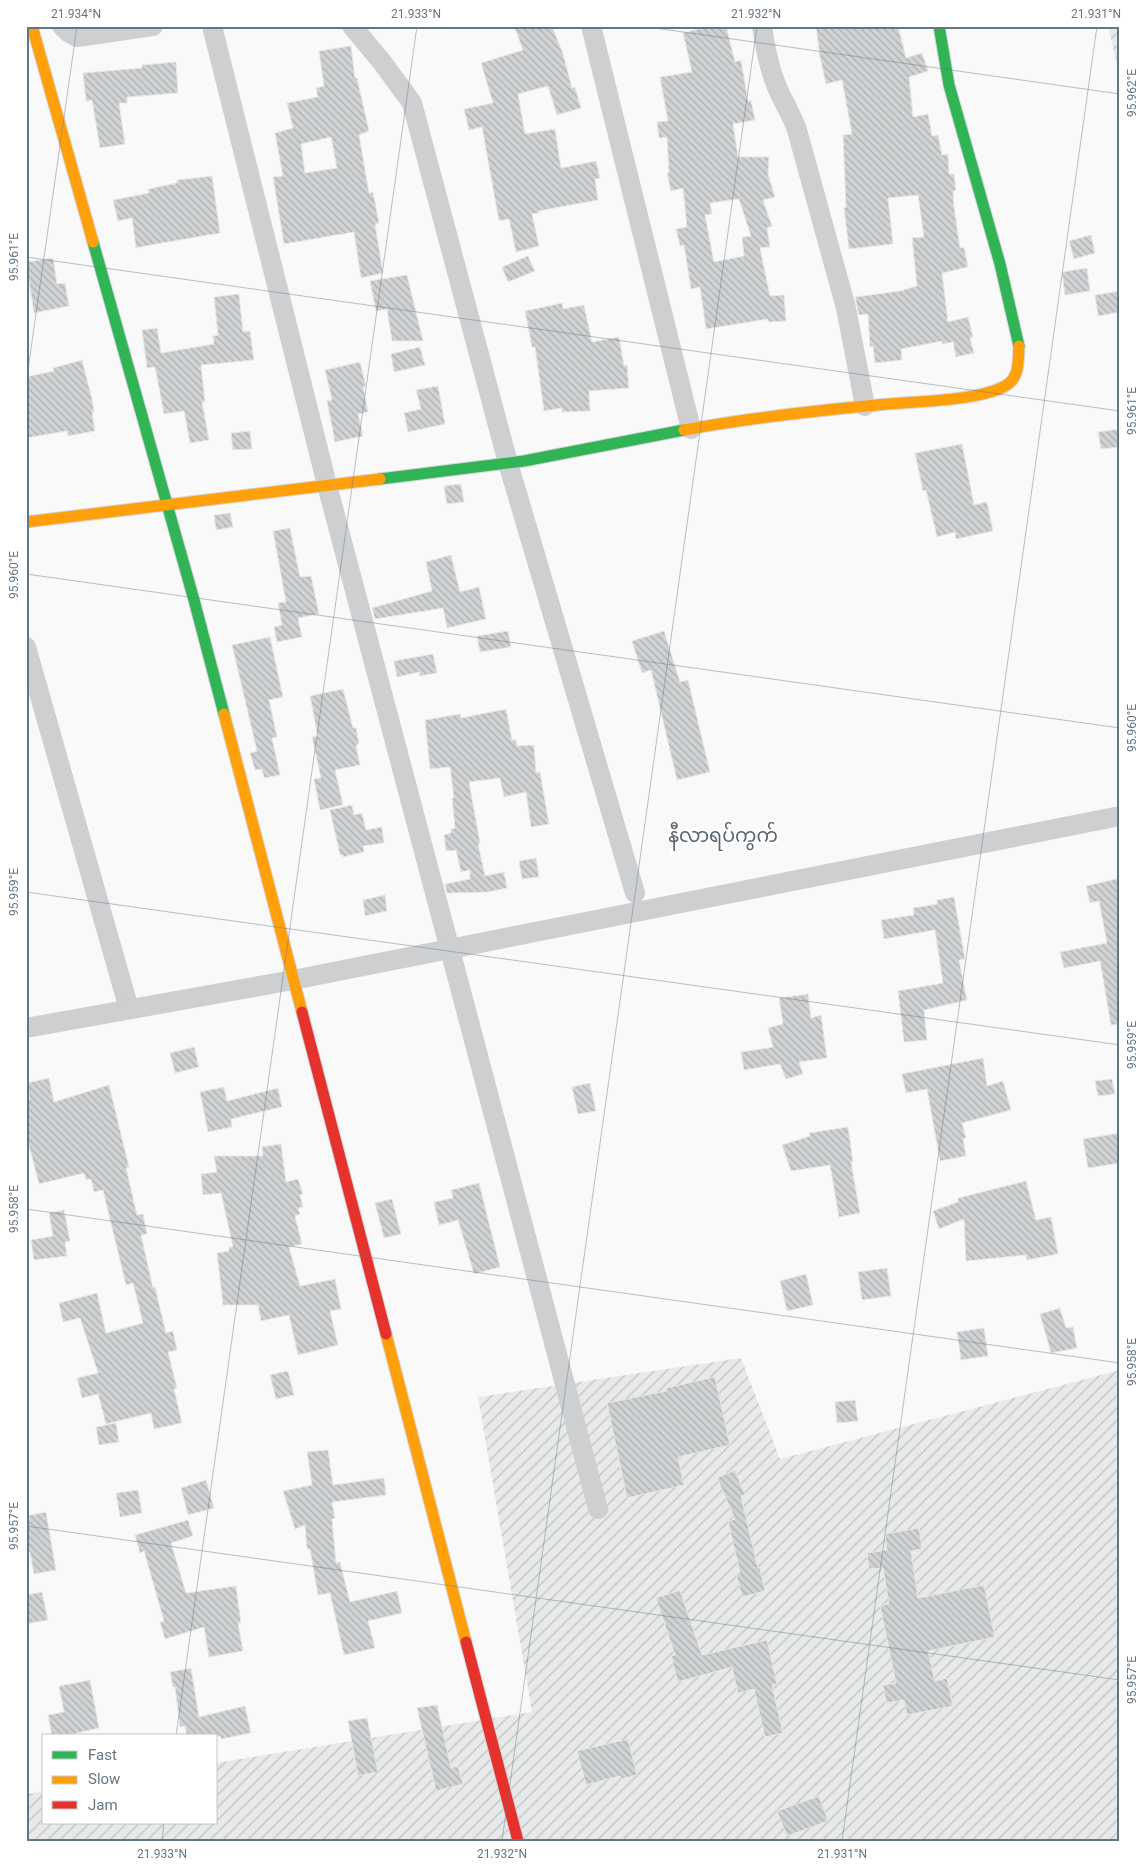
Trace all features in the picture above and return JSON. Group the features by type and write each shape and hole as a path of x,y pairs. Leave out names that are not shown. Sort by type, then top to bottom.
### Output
{"street":[{"path":"32,26 194,600 518,1841"},
{"path":"62,26 68,32 78,36 153,26"},
{"path":"212,26 327,485 598,1510"},
{"path":"352,26 382,62 412,103 508,463 635,894"},
{"path":"591,26 691,429"},
{"path":"762,26 766,51 778,89 792,114 798,130 843,299 865,406"},
{"path":"26,522 508,463 691,429 865,406 976,396 1006,386 1018,372 1019,346 1000,264 949,85 939,26"},
{"path":"26,647 129,1009"},
{"path":"26,1028 293,980 1120,816"}],"shaded area":[{"path":"1108,26 1120,26 1120,78"},
{"path":"741,1358 780,1459 1120,1370 1120,1841 26,1841 26,1794 42,1791 42,1824 218,1824 218,1763 532,1712 478,1397"}],"building":[{"path":"514,26 552,26 563,54 572,88 575,87 581,108 557,115 548,86 518,94 525,134 555,129 561,168 596,161 600,178 595,179 598,200 538,211 539,213 532,214 539,246 516,252 509,219 499,221 482,127 469,130 464,109 493,103 481,63 523,50"},
{"path":"711,26 726,26 735,62 741,60 748,101 751,100 755,120 733,124 738,157 769,157 768,174 775,197 763,200 772,226 767,228 770,247 760,248 770,296 784,295 786,321 768,322 768,319 706,329 700,287 691,289 684,245 680,246 676,229 687,227 683,188 671,191 667,173 669,173 667,137 659,138 657,122 668,121 660,77 692,72 683,33","holes":["739,199 751,236 742,237 744,256 714,262 705,215 712,214 710,203"]},
{"path":"816,26 898,26 906,58 922,53 928,71 909,77 913,117 928,114 932,136 938,135 942,155 948,154 949,174 954,174 956,190 953,191 954,207 960,248 964,247 968,267 942,273 948,322 968,317 973,337 970,338 974,353 956,357 953,342 942,344 942,341 901,349 902,360 875,363 873,346 870,347 868,314 859,315 855,297 900,291 917,286 912,238 924,237 918,195 888,198 893,244 849,249 844,208 846,207 843,135 852,134 842,80 826,84"},
{"path":"351,46 355,78 357,78 369,131 359,135 369,193 373,192 379,223 375,224 383,273 361,278 354,232 284,244 273,177 283,176 275,133 293,128 287,103 318,97 316,88 324,86 319,51","holes":["331,137 337,168 305,173 301,144"]},
{"path":"176,62 178,93 127,97 127,103 119,103 125,144 100,148 92,100 86,101 83,73 142,68 142,65"},
{"path":"212,176 220,233 136,248 132,218 118,221 113,200 149,193 148,189 177,183 177,180"},
{"path":"1091,235 1095,253 1074,259 1069,241"},
{"path":"528,256 535,271 508,282 502,267"},
{"path":"53,258 57,284 65,283 69,306 34,313 26,262"},
{"path":"1087,268 1090,291 1065,295 1062,272"},
{"path":"407,275 423,341 392,341 387,309 376,311 370,281"},
{"path":"1120,291 1120,312 1098,316 1095,295"},
{"path":"239,294 243,332 250,331 254,360 201,365 205,402 202,402 209,440 190,443 184,411 164,414 155,367 147,368 142,330 157,328 161,353 214,344 213,336 218,335 214,297"},
{"path":"562,303 563,309 584,305 592,342 619,337 624,366 627,365 629,388 589,391 590,411 562,412 562,408 544,411 535,347 532,347 525,311"},
{"path":"420,347 425,365 394,372 391,354"},
{"path":"82,360 92,399 95,431 68,436 67,431 26,438 26,377 54,371 53,368"},
{"path":"360,362 366,386 363,387 368,412 358,414 363,436 335,442 327,401 332,400 325,370"},
{"path":"438,386 445,424 408,432 404,413 421,409 416,390"},
{"path":"1120,429 1120,447 1101,449 1098,432"},
{"path":"250,431 252,449 233,450 231,433"},
{"path":"962,444 974,505 987,502 993,531 956,539 955,532 937,537 926,490 923,491 915,453"},
{"path":"461,484 464,502 447,504 444,486"},
{"path":"230,513 233,527 216,530 214,515"},
{"path":"290,528 300,577 311,576 319,614 298,618 302,637 277,642 274,627 282,625 278,603 286,602 273,531"},
{"path":"451,555 460,592 479,587 486,619 447,628 443,608 375,619 372,608 432,591 426,562"},
{"path":"508,631 511,647 480,652 477,636"},
{"path":"664,631 680,682 688,680 710,772 677,780 651,670 642,673 632,641"},
{"path":"270,637 283,697 269,700 277,737 272,738 280,775 264,778 262,769 255,770 250,753 257,751 232,645"},
{"path":"433,654 437,673 420,676 419,672 397,677 394,661"},
{"path":"343,689 353,728 356,728 359,744 356,745 360,765 335,770 343,805 320,810 314,779 321,778 312,737 318,736 310,696"},
{"path":"506,709 512,740 516,740 517,746 534,745 536,773 540,772 549,824 531,827 526,792 504,797 500,778 469,782 480,843 478,844 485,876 504,872 507,888 488,892 447,893 445,884 470,879 470,870 461,872 456,850 446,851 444,835 451,833 451,829 455,828 450,767 430,769 425,720 460,714 461,718"},
{"path":"352,805 354,815 362,813 366,830 382,827 384,843 363,846 364,852 343,857 343,855 340,855 330,810"},
{"path":"536,858 539,877 522,879 519,861"},
{"path":"1120,878 1120,1024 1111,1025 1100,961 1064,968 1060,952 1107,943 1099,901 1090,903 1086,886"},
{"path":"385,895 387,911 365,916 363,900"},
{"path":"954,897 965,959 959,960 967,1000 924,1010 927,1040 904,1042 898,991 943,983 935,930 884,939 881,920 914,915 913,908 937,904 937,900"},
{"path":"808,994 811,1018 821,1015 827,1058 799,1062 803,1074 786,1079 780,1064 744,1070 741,1052 773,1047 768,1028 783,1024 779,998"},
{"path":"194,1047 199,1067 175,1073 170,1053"},
{"path":"983,1058 987,1086 1003,1081 1011,1110 962,1123 966,1138 963,1139 966,1156 940,1161 927,1089 906,1093 902,1074"},
{"path":"49,1078 54,1102 109,1085 129,1167 126,1168 137,1215 143,1214 147,1234 141,1235 153,1288 155,1287 166,1333 173,1331 177,1350 168,1352 177,1388 174,1389 182,1423 154,1429 151,1413 106,1424 98,1394 82,1398 77,1378 98,1373 80,1318 63,1322 59,1303 97,1293 106,1333 143,1323 133,1283 126,1285 103,1190 94,1192 91,1179 86,1180 84,1173 39,1184 26,1134 26,1100 30,1099 27,1083"},
{"path":"1112,1079 1115,1094 1098,1096 1095,1081"},
{"path":"590,1083 596,1111 578,1114 572,1087"},
{"path":"224,1087 227,1101 278,1088 282,1107 231,1119 232,1127 208,1132 200,1092"},
{"path":"848,1127 853,1162 851,1162 860,1213 839,1217 830,1165 791,1171 782,1145 810,1136 809,1133"},
{"path":"1120,1133 1120,1163 1088,1168 1083,1139"},
{"path":"281,1144 286,1182 298,1179 303,1194 300,1195 303,1207 298,1208 300,1214 295,1216 302,1244 289,1247 300,1286 335,1279 341,1309 330,1311 338,1345 298,1355 289,1315 261,1321 258,1305 223,1305 217,1253 229,1251 229,1247 233,1247 221,1193 203,1195 201,1174 217,1172 214,1156 263,1156 262,1147"},
{"path":"1026,1181 1036,1220 1051,1217 1058,1254 1027,1260 1026,1255 966,1261 964,1219 939,1229 933,1211 958,1202 958,1198"},
{"path":"479,1183 500,1267 474,1274 458,1220 439,1225 434,1202 453,1198 451,1190"},
{"path":"392,1199 401,1234 384,1238 375,1203"},
{"path":"64,1210 70,1241 65,1242 67,1256 34,1260 31,1240 53,1236 49,1213"},
{"path":"887,1268 891,1296 862,1300 858,1272"},
{"path":"806,1274 813,1305 787,1311 780,1281"},
{"path":"1060,1308 1066,1328 1073,1327 1077,1348 1051,1353 1040,1314"},
{"path":"984,1328 988,1356 961,1360 957,1332"},
{"path":"288,1371 294,1395 276,1399 270,1375"},
{"path":"715,1377 730,1445 678,1457 684,1485 627,1498 607,1403 666,1391 666,1388"},
{"path":"855,1400 858,1421 837,1423 835,1402"},
{"path":"116,1423 119,1442 99,1445 96,1427"},
{"path":"328,1450 333,1485 384,1478 386,1495 332,1502 335,1518 332,1519 336,1563 340,1562 350,1602 397,1591 402,1613 368,1621 375,1648 344,1655 330,1593 318,1595 310,1549 307,1549 305,1525 295,1529 283,1491 312,1485 307,1452"},
{"path":"735,1470 745,1495 741,1496 765,1591 742,1597 736,1573 740,1573 728,1521 735,1519 717,1478"},
{"path":"206,1480 214,1508 188,1515 181,1488"},
{"path":"138,1490 142,1513 120,1517 116,1493"},
{"path":"46,1512 56,1570 34,1574 30,1552 26,1553 26,1516"},
{"path":"188,1520 193,1536 171,1543 186,1593 236,1586 241,1623 238,1623 243,1651 209,1657 204,1627 165,1639 160,1622 164,1621 144,1551 140,1553 135,1535"},
{"path":"919,1528 922,1549 911,1551 918,1598 984,1585 995,1637 928,1651 935,1681 947,1678 953,1706 907,1715 904,1700 886,1703 883,1685 896,1683 880,1606 889,1604 883,1568 869,1569 867,1553 887,1550 885,1534"},
{"path":"680,1590 702,1655 767,1640 777,1684 772,1685 783,1733 765,1737 754,1689 738,1693 732,1667 678,1682 671,1656 675,1655 656,1598"},
{"path":"42,1592 48,1620 26,1624 26,1595"},
{"path":"191,1668 199,1717 245,1706 251,1733 221,1739 218,1734 187,1734 185,1726 180,1727 175,1687 173,1687 170,1672"},
{"path":"90,1680 99,1728 73,1734 52,1734 48,1715 64,1712 59,1686"},
{"path":"437,1705 451,1768 458,1766 463,1784 436,1791 417,1708"},
{"path":"367,1718 378,1772 358,1776 348,1721"},
{"path":"628,1739 637,1775 621,1779 620,1776 586,1785 577,1751"},
{"path":"819,1796 828,1821 787,1836 777,1811"}],"traffic: fast":[{"path":"939,26 949,85 1000,264 1019,346"},
{"path":"93,242 194,600 224,714"},
{"path":"380,479 524,461 684,430"}],"traffic: slow":[{"path":"32,26 93,242"},
{"path":"684,430 780,415 978,395 993,391 1010,383 1016,374 1019,346"},
{"path":"26,522 380,479"},
{"path":"224,714 302,1012"},
{"path":"386,1334 466,1642"}],"traffic: jam":[{"path":"302,1012 386,1334"},
{"path":"466,1642 518,1841"}],"district":[{"name":"နီလာရပ်ကွက်","path":"723,835"}]}
